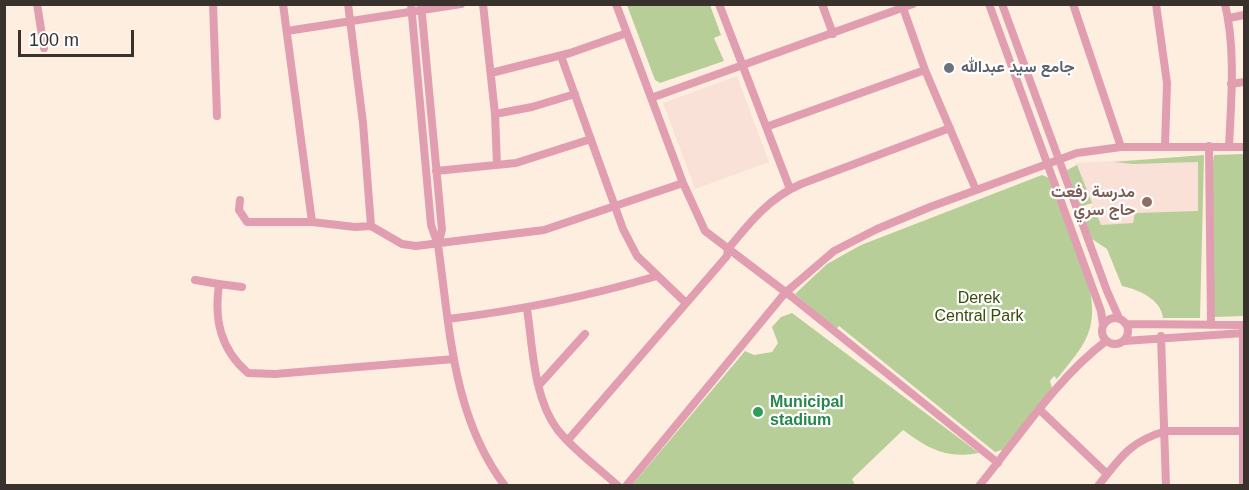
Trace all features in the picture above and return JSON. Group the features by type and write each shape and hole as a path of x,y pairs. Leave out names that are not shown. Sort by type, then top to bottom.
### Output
{"street":[{"path":"38,4 44,48"},
{"path":"213,4 217,116"},
{"path":"283,4 312,222"},
{"path":"348,4 363,123 371,226"},
{"path":"287,32 351,22 416,8 461,4"},
{"path":"483,4 495,114 497,165"},
{"path":"616,4 683,183 705,231 785,292 998,463"},
{"path":"719,4 789,189"},
{"path":"822,4 833,34"},
{"path":"651,98 833,34 902,6 914,4"},
{"path":"989,4 1082,260 1103,325 1102,333 1106,340 1113,344 1161,336 1244,329"},
{"path":"1002,4 1094,256 1128,333 1124,341"},
{"path":"1073,4 1121,147"},
{"path":"1156,4 1167,83 1165,146"},
{"path":"1225,4 1228,18 1231,84 1229,147"},
{"path":"902,6 925,70 976,190"},
{"path":"416,8 442,230 438,245"},
{"path":"416,8 431,225 438,245 454,359 468,420 487,459 505,486"},
{"path":"1228,18 1245,15"},
{"path":"491,73 561,56 627,33"},
{"path":"561,56 615,207 637,256 686,303"},
{"path":"766,127 925,70"},
{"path":"1231,84 1245,82"},
{"path":"495,114 532,107 575,94"},
{"path":"568,440 727,256 728,249 753,219 789,189 950,128"},
{"path":"436,171 497,165 536,158 591,139"},
{"path":"1209,146 1210,325"},
{"path":"626,486 785,292 816,264 857,238 1057,159 1121,147 1245,147"},
{"path":"240,200 239,210 247,222 312,222 352,227 371,226 402,244 438,245 544,230 683,183"},
{"path":"1082,260 1094,256"},
{"path":"448,319 528,309 583,298 657,276"},
{"path":"195,280 242,287"},
{"path":"219,284 215,310 219,327 233,356 248,373 274,374 454,359"},
{"path":"528,309 539,385 552,420 568,440 618,486"},
{"path":"1103,325 1110,319 1244,329"},
{"path":"1243,486 1244,329"},
{"path":"539,385 585,334"},
{"path":"1161,336 1166,431 1166,486"},
{"path":"979,486 1040,410 1090,353 1106,340"},
{"path":"1040,410 1107,474"},
{"path":"1098,486 1130,446 1166,431 1243,432"}],"shaded area":[{"path":"737,76 769,162 695,189 663,103"},
{"name":"مدرسة رفعت حاج سري","path":"1204,156 1202,249 1109,249 1075,163"}],"green space":[{"path":"627,5 710,5 721,35 714,38 724,61 660,83 655,80"},
{"path":"1244,154 1244,316 1214,317 1211,177 1214,155"},
{"path":"1204,155 1200,318 1163,318 1158,306 1148,296 1122,286 1107,249 1092,239 1081,212 1094,207 1101,225 1133,223 1135,213 1198,211 1198,162 1133,164 1114,162"},
{"path":"1077,165 1092,203 1080,207 1067,170"},
{"name":"Derek Central Park","path":"1042,175 1049,178 1080,253 1091,294 1090,328 1076,355 1057,379 1054,376 1050,381 1052,388 1005,449 995,452 839,326 836,329 795,294 827,264 861,245"},
{"path":"792,313 979,453 957,455 938,451 903,430 852,479 855,485 632,485 745,351 754,355 772,352 778,343 772,327 781,317"}],"place":[{"name":"جامع سيد عبدالله","path":"949,68"},
{"name":"مدرسة رفعت حاج سري","path":"1147,202"},
{"name":"Municipal stadium","path":"758,412"}]}
